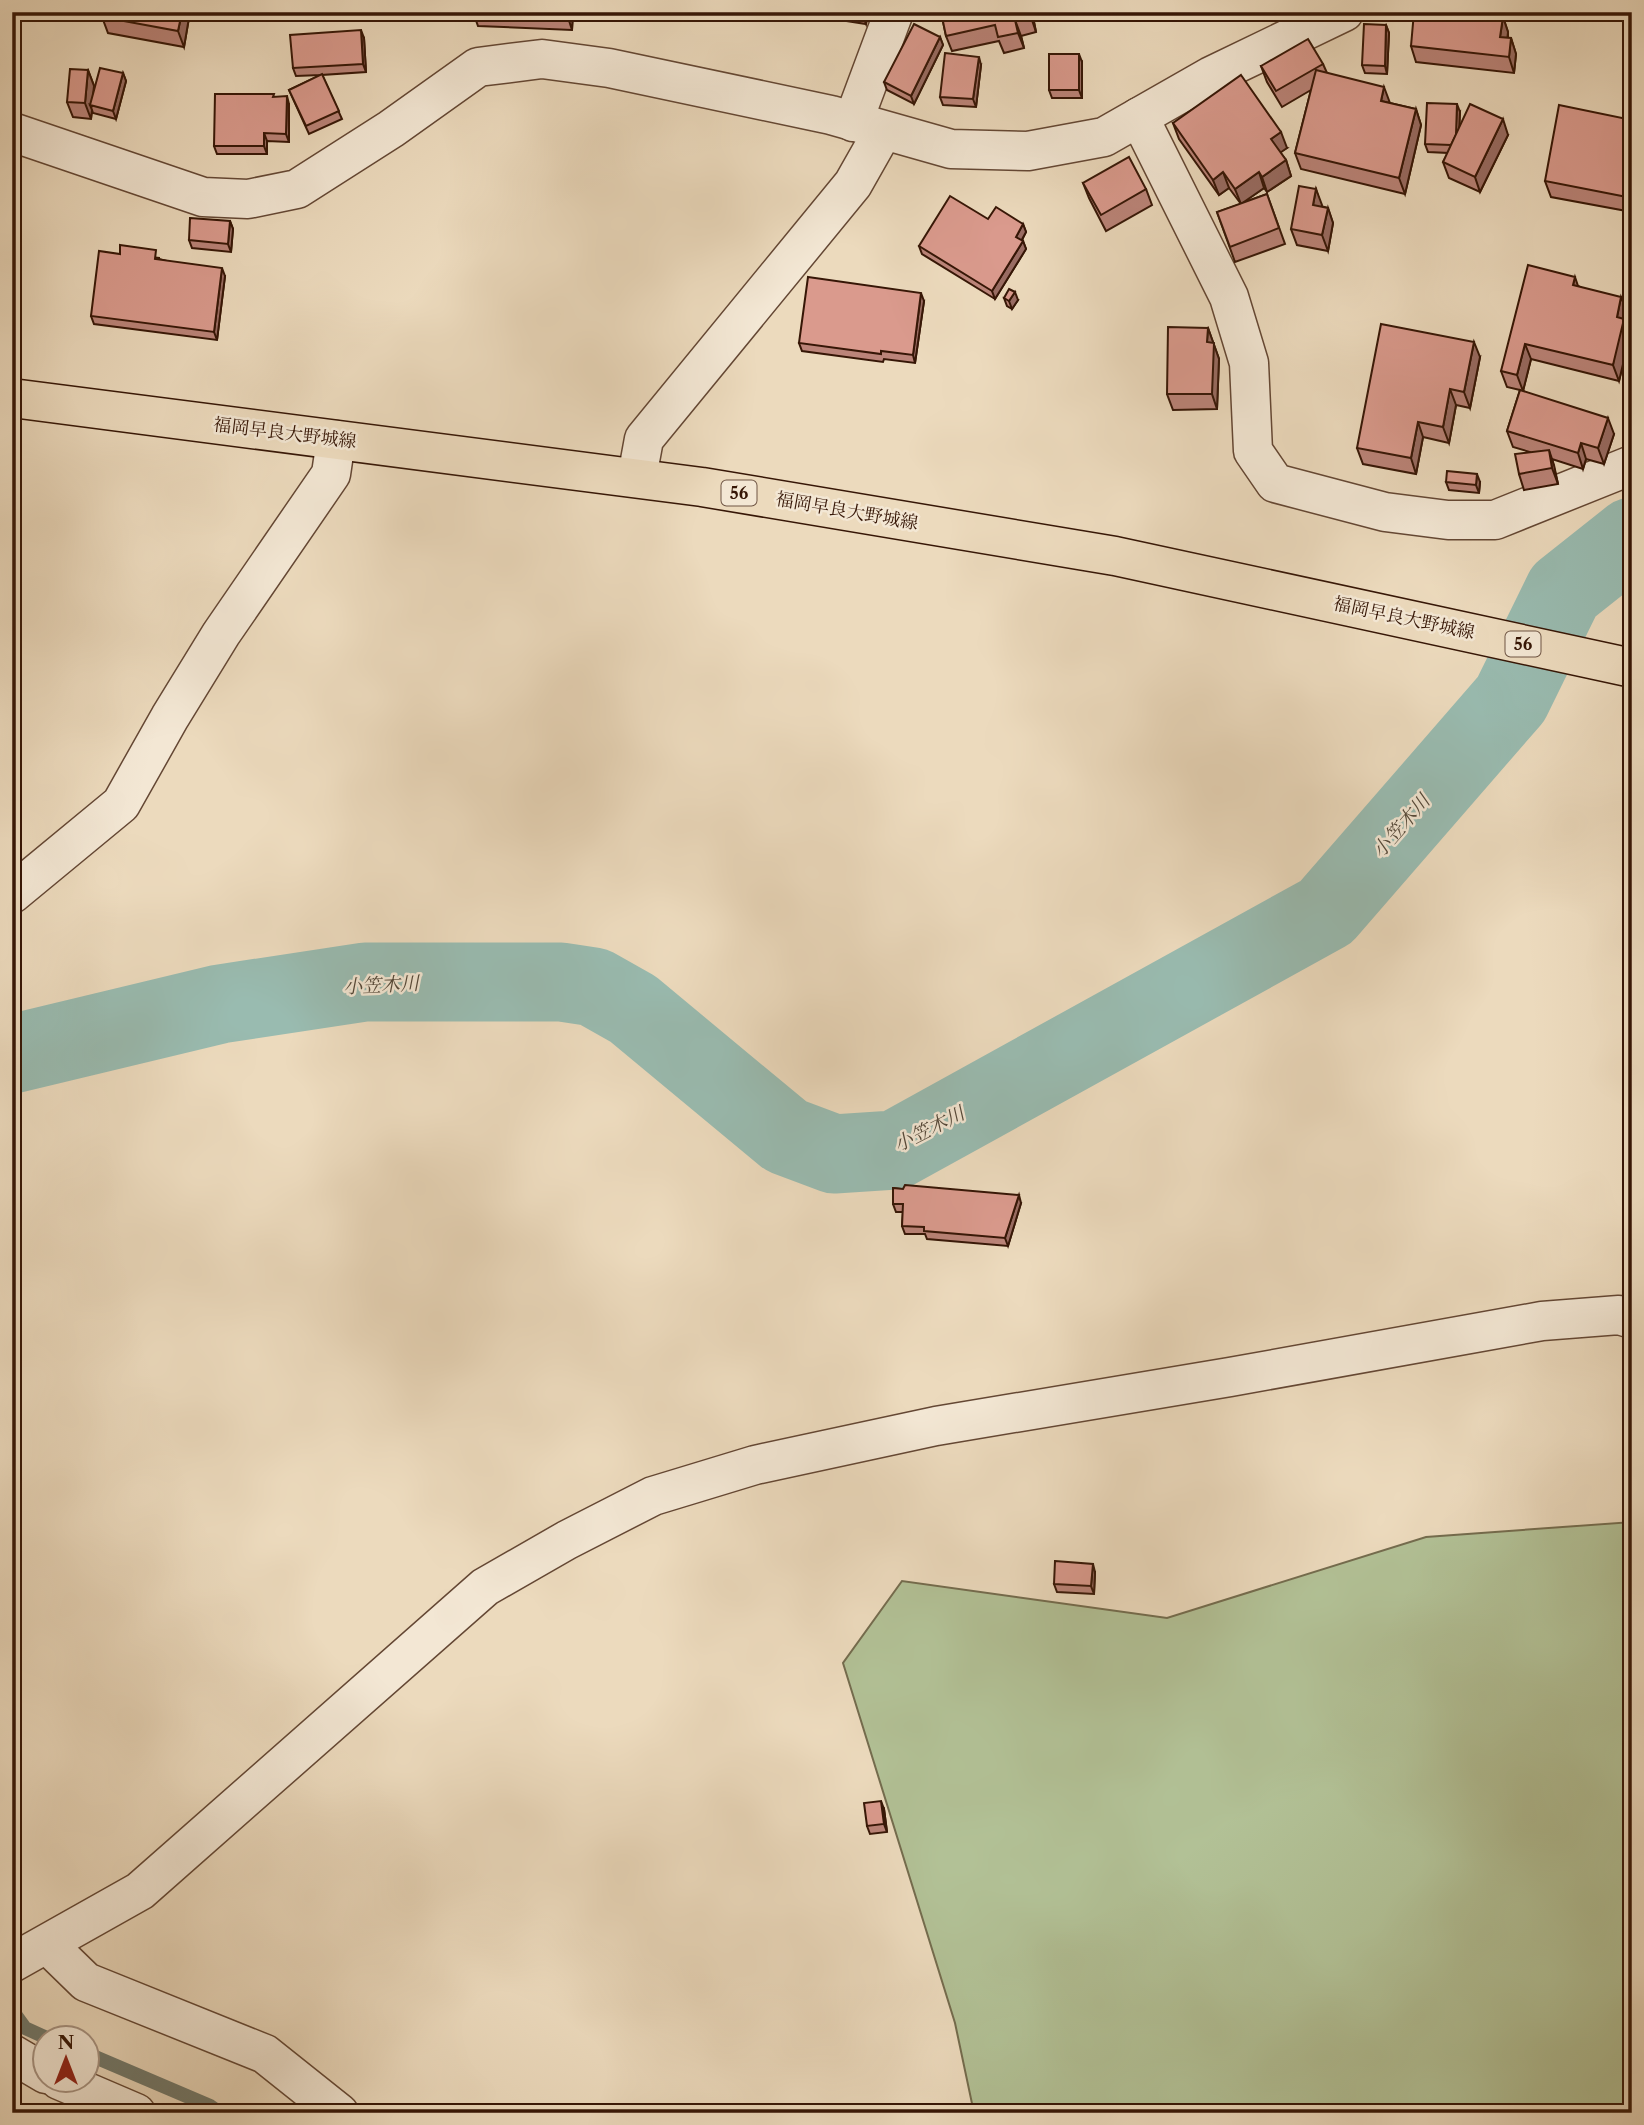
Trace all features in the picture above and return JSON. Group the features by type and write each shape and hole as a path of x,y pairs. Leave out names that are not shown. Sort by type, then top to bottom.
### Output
{"main road":[{"name":"福岡早良大野城線","path":"12,398 637,477 1115,556 1632,668"}],"street":[{"path":"637,477 644,439 853,184 894,12"},
{"path":"12,132 203,197 248,199 297,189 478,68 542,59 609,68 831,114 868,127 951,149 1028,151 1104,137 1211,76 1344,12"},
{"path":"1139,117 1228,297 1250,363 1253,451 1275,483 1385,512 1448,520 1495,520 1632,465"},
{"path":"12,894 121,804 221,634 331,474 336,440"},
{"path":"29,1955 140,1891 485,1587 567,1540 653,1496 755,1465 936,1426 1542,1321 1619,1315 1632,1319"},
{"path":"29,1955 86,1982 265,2054 339,2113"},
{"path":"12,2054 32,2066"},
{"path":"92,2094 136,2113"}],"green space":[{"path":"1632,1522 1632,2113 974,2113 955,2023 843,1663 902,1581 1167,1618 1426,1537"}],"building":[{"path":"103,12 182,12 178,31 102,17"},
{"path":"514,12 567,12 567,14"},
{"path":"941,12 1030,12 1031,17 1015,20 1018,33 998,37 995,25 946,36"},
{"path":"1414,12 1466,12 1503,17 1500,37 1511,38 1509,57 1411,46"},
{"path":"914,24 940,37 911,96 884,82"},
{"path":"1364,24 1386,25 1385,66 1362,65"},
{"path":"361,30 363,64 293,68 290,35"},
{"path":"1308,39 1323,64 1276,91 1261,66"},
{"path":"945,53 979,57 973,99 940,97"},
{"path":"1049,54 1079,54 1079,90 1049,90"},
{"path":"100,68 123,73 113,111 90,105"},
{"path":"70,69 88,70 85,103 67,102"},
{"path":"1316,70 1384,87 1381,101 1416,109 1399,178 1295,153"},
{"path":"322,74 339,111 306,126 289,90"},
{"path":"1241,75 1281,132 1271,139 1286,160 1262,177 1259,172 1235,189 1223,172 1213,180 1173,123"},
{"path":"215,94 287,96 286,134 264,133 264,146 214,146"},
{"path":"1427,103 1457,104 1456,135 1451,145 1425,144"},
{"path":"1470,104 1503,119 1475,177 1443,162"},
{"path":"1559,105 1632,120 1632,198 1545,181"},
{"path":"1129,157 1146,189 1101,215 1083,183"},
{"path":"1299,186 1316,189 1313,205 1328,208 1322,235 1291,229"},
{"path":"1267,194 1279,228 1230,247 1217,212"},
{"path":"950,196 988,219 996,207 1023,224 1016,237 1023,241 992,291 919,246"},
{"path":"190,218 230,221 228,244 189,240"},
{"path":"120,245 156,250 155,259 222,268 214,332 91,316 99,251 120,254"},
{"path":"1528,265 1575,277 1573,285 1621,297 1617,317 1624,319 1613,365 1525,344 1517,375 1501,371"},
{"path":"808,277 921,293 913,355 881,351 881,354 799,343"},
{"path":"1009,289 1015,292 1009,301 1004,298"},
{"path":"1381,324 1474,342 1464,392 1450,389 1443,427 1418,422 1411,458 1357,448"},
{"path":"1168,327 1208,328 1207,342 1214,343 1212,394 1167,394"},
{"path":"1520,390 1608,418 1598,448 1581,443 1578,453 1507,431"},
{"path":"1549,450 1552,468 1519,474 1515,454"},
{"path":"1447,471 1477,474 1476,485 1446,482"},
{"path":"12,936 17,958 12,959"},
{"path":"905,1185 1019,1195 1005,1238 924,1231 924,1227 902,1226 903,1204 893,1204 893,1188 903,1189"},
{"path":"1055,1561 1093,1564 1091,1586 1054,1584"},
{"path":"881,1801 884,1824 867,1826 864,1803"}],"waterway":[{"name":"小笠木川","path":"12,1054 220,1004 365,982 561,982 594,987 633,1009 786,1136 834,1154 895,1150 1326,912 1511,699 1564,591 1632,537"},
{"path":"12,2010 25,2028 32,2031"},
{"path":"102,2060 210,2106 220,2113"}]}
